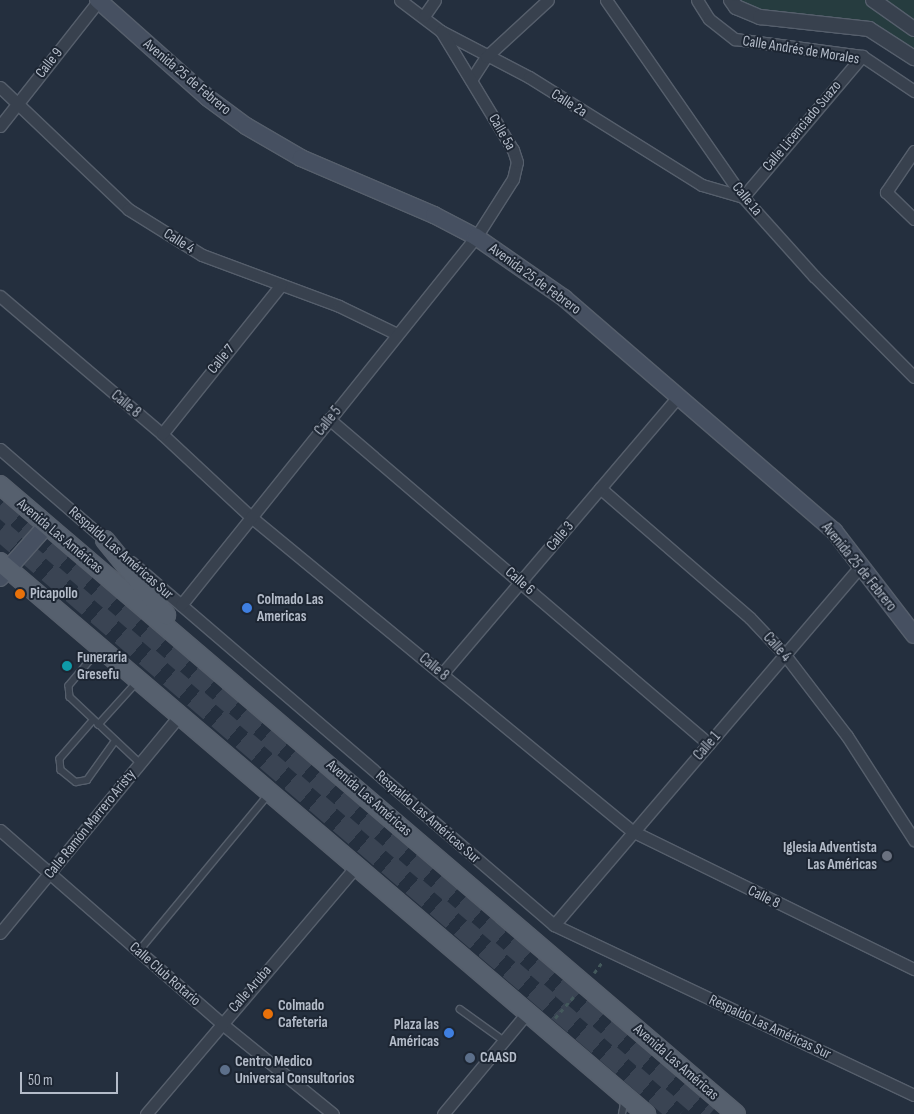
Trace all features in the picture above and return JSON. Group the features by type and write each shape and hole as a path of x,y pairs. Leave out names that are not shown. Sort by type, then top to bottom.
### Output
{"main road":[{"name":"Avenida 25 de Febrero","path":"98,0 208,98 246,126 301,158 434,214 476,238 564,298 834,531 914,635"},
{"name":"Avenida Las Américas","path":"0,485 257,702 736,1114"},
{"path":"47,525 3,570 138,681 646,1114"},
{"path":"105,540 166,616 257,702"}],"street":[{"name":"Calle 9","path":"0,126 98,0"},
{"name":"Calle 2a","path":"400,0 424,16 441,31 486,57 529,77 702,185 743,196"},
{"path":"424,16 435,0"},
{"path":"471,80 486,57 548,0"},
{"name":"Calle 1a","path":"606,0 743,196 814,276 914,377"},
{"name":"Calle Andrés de Morales","path":"697,0 709,19 735,39 862,56 914,91"},
{"path":"731,0 736,7 760,17 869,29 914,58"},
{"path":"873,0 914,29"},
{"name":"Calle 5a","path":"441,31 514,150 517,162 513,179 476,238"},
{"name":"Calle Licenciado Suazo","path":"743,196 862,56"},
{"name":"Calle 4","path":"0,86 19,102 128,209 202,255 339,306 397,334"},
{"path":"914,151 886,192 914,219"},
{"name":"Calle 5","path":"181,605 476,238"},
{"name":"Calle 7","path":"162,434 281,285"},
{"name":"Calle 8","path":"0,296 162,434 251,517 632,832 914,969"},
{"name":"Calle 3","path":"442,674 678,398"},
{"name":"Calle 6","path":"330,419 709,744"},
{"name":"Respaldo Las Américas Sur","path":"0,449 554,925 914,1095"},
{"name":"Calle 4","path":"600,488 750,618 785,655 847,736 914,840"},
{"name":"Calle 1","path":"554,925 860,567"},
{"name":"Calle Ramón Marrero Aristy","path":"0,933 179,716"},
{"name":"Calle Club Rotario","path":"0,830 221,1023 333,1114"},
{"name":"Calle Aruba","path":"146,1114 221,1023 356,866"},
{"path":"443,1114 527,1013"}],"lane":[{"path":"100,649 69,686 70,697 140,764"},
{"path":"115,741 87,780 76,782 60,770 60,760 138,681"},
{"path":"139,951 269,794"},
{"path":"460,1009 503,1040"},
{"path":"622,1114 625,1096"}],"path":[{"path":"546,1029 604,960"}],"green space":[{"path":"735,0 870,0 914,31 914,54 868,26 760,14"},
{"path":"884,0 914,0 914,21"}],"tunnel":[{"path":"0,505 709,1114"},
{"path":"0,530 679,1114"}],"place":[{"name":"Picapollo","path":"20,594"},
{"name":"Colmado Las Americas","path":"247,608"},
{"name":"Funeraria Gresefu","path":"67,666"},
{"name":"Iglesia Adventista Las Américas","path":"887,856"},
{"name":"Colmado Cafeteria","path":"268,1014"},
{"name":"Plaza las Américas","path":"449,1033"},
{"name":"CAASD","path":"470,1058"},
{"name":"Centro Medico Universal Consultorios","path":"225,1070"}]}
